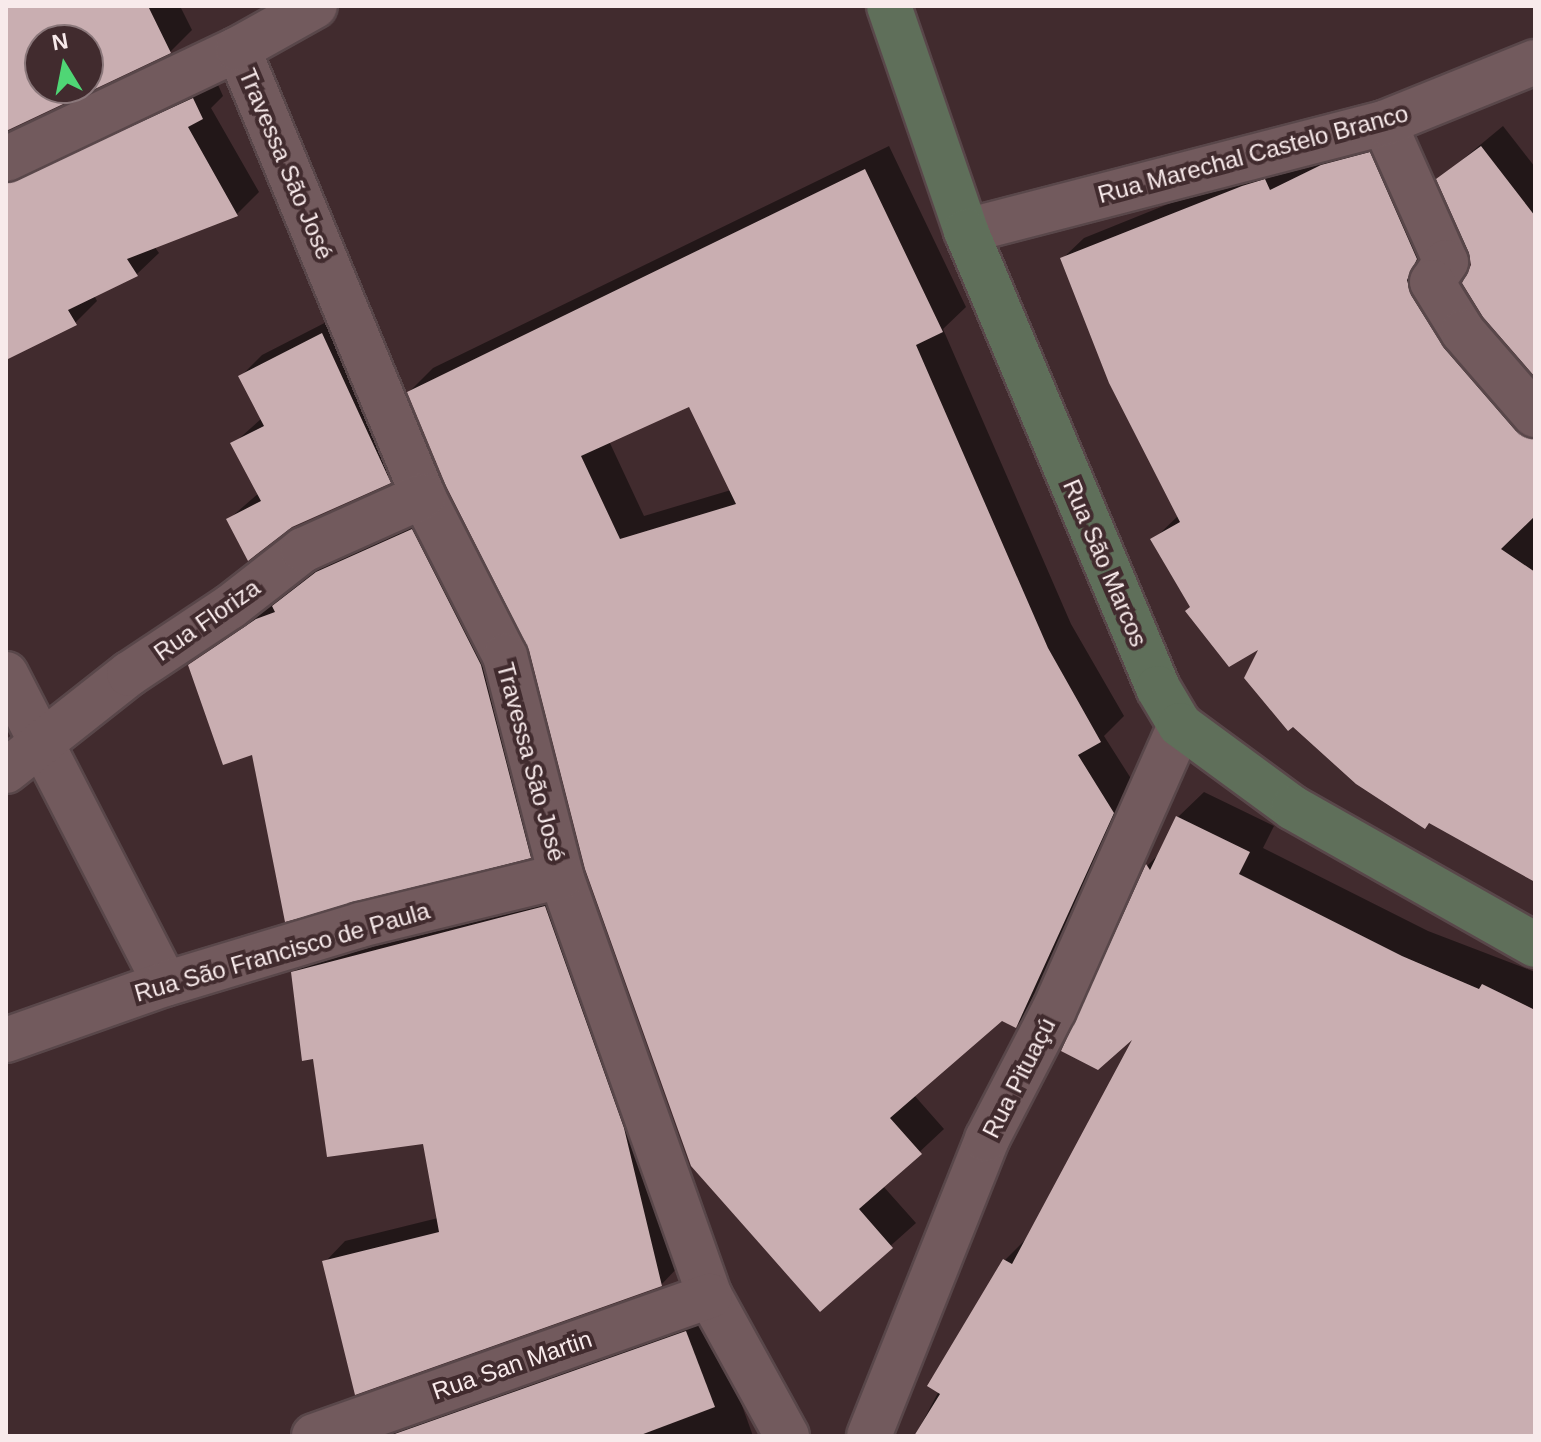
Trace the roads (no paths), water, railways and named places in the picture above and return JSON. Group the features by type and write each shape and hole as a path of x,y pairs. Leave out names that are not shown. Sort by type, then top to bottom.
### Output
{"main road":[{"name":"Rua São Marcos","path":"889,6 966,231 1158,688 1180,725 1293,808 1535,945"}],"street":[{"path":"6,159 238,49 315,6"},
{"name":"Travessa São José","path":"238,49 423,496 505,656 561,876 710,1296 787,1436"},
{"name":"Rua Marechal Castelo Branco","path":"966,231 1384,123 1535,62"},
{"path":"1384,123 1446,262 1432,282 1463,332 1535,415"},
{"name":"Rua Floriza","path":"6,771 129,674 303,550 423,496"},
{"path":"6,674 165,984"},
{"name":"Rua Pituaçú","path":"869,1436 987,1139 1054,1010 1180,725"},
{"name":"Rua São Francisco de Paula","path":"6,1040 165,984 360,925 561,876"},
{"name":"Rua San Martin","path":"314,1436 710,1296"}]}
